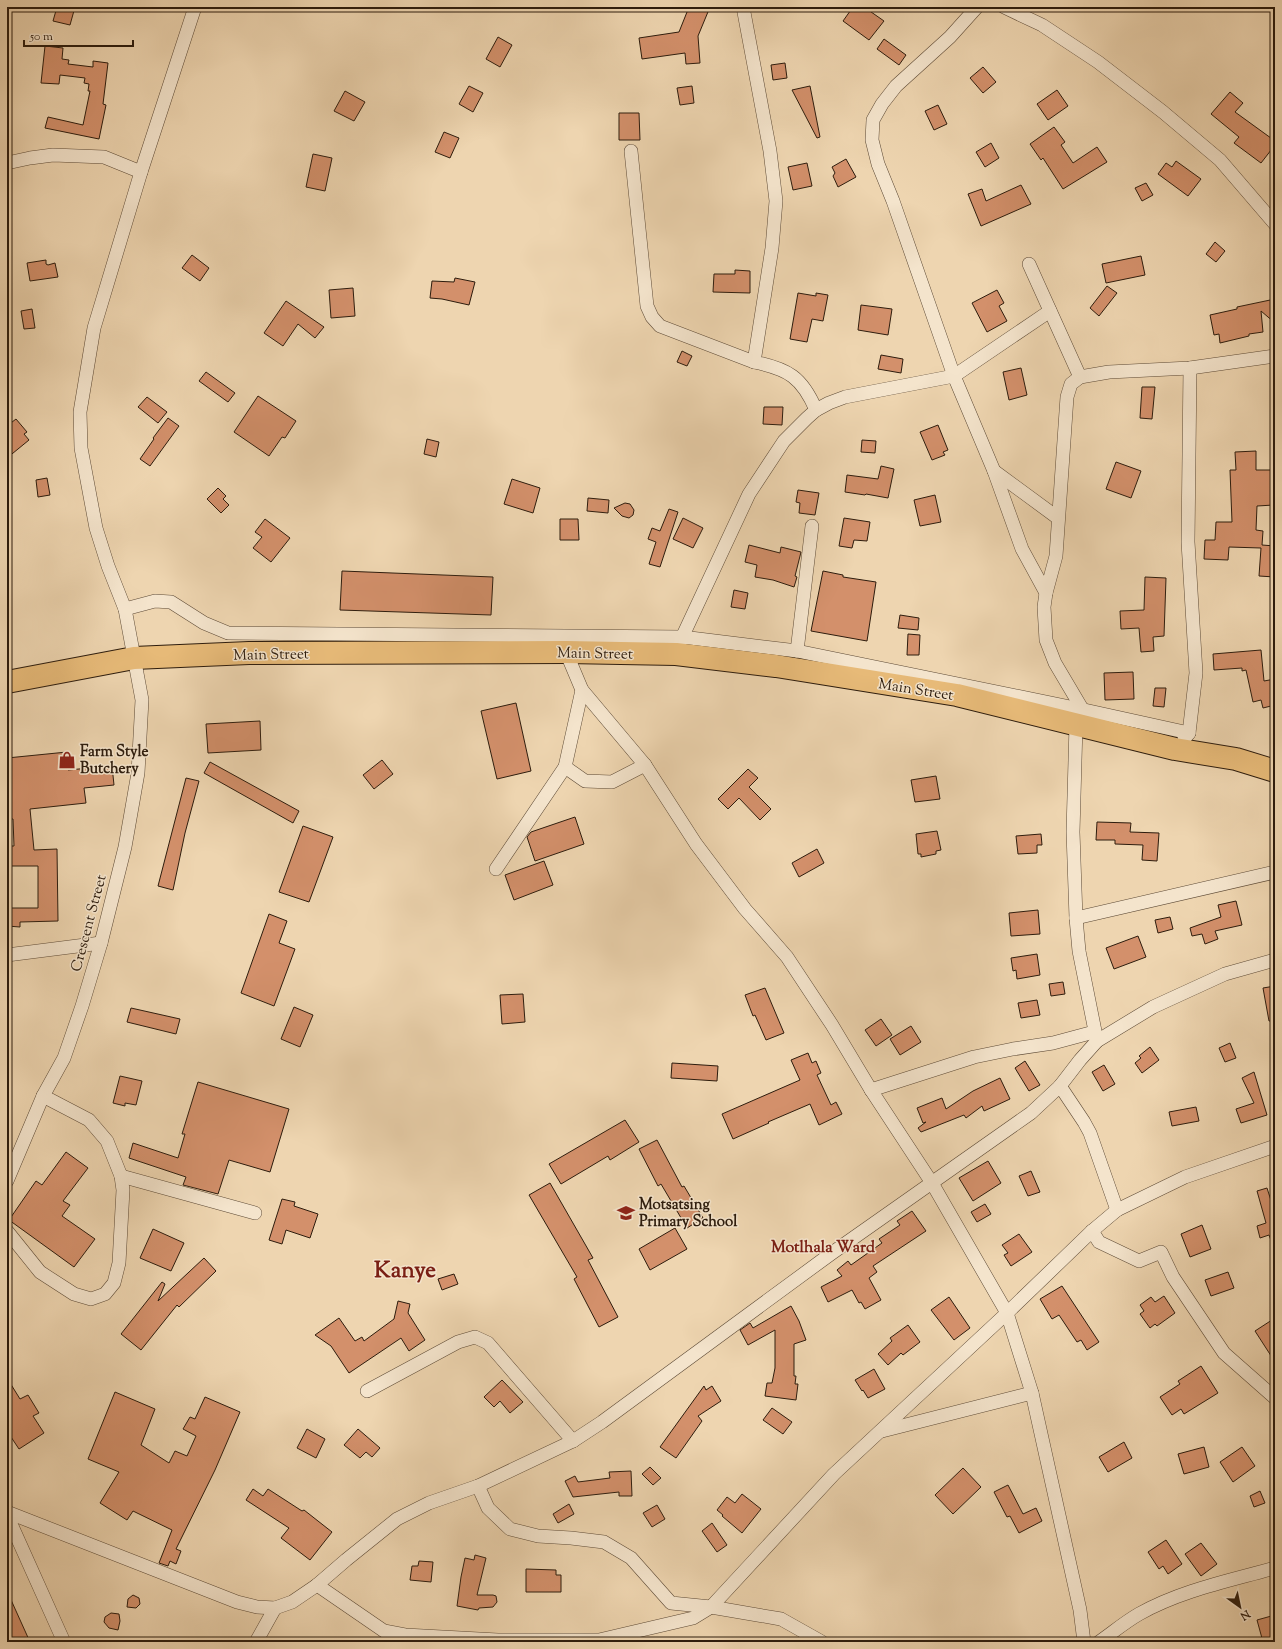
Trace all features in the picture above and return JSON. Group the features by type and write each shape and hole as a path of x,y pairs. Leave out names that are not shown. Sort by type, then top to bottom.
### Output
{"highway":[{"name":"Main Street","path":"7,682 134,658 249,653 566,652 679,645 776,666 957,695 1078,717 1098,730 1175,749 1236,759 1275,771"},
{"name":"Main Street","path":"1175,749 1275,784"}],"street":[{"name":"Crescent Street","path":"7,1182 43,1096 64,1058 101,944 124,847 138,773 142,700 125,609 108,566 96,528 81,448 80,412 94,328 141,172 195,7"},
{"path":"743,7 770,151 776,201 772,248 754,362"},
{"path":"977,7 950,37 896,86 882,104 873,120 872,140 878,164 893,201 954,376 994,471 1022,549 1046,593"},
{"path":"1004,7 1042,25 1098,62 1163,112 1220,160 1275,224"},
{"path":"631,151 648,306 652,317 660,326 754,362 773,366 793,375 807,392 816,410"},
{"path":"7,163 53,155 104,157 141,172"},
{"path":"1029,264 1080,377"},
{"path":"679,645 749,494 784,441 807,418 816,410 845,397 954,376 1050,311"},
{"path":"7,1513 237,1602 275,1608 292,1602 317,1585 397,1519 429,1503 478,1486 573,1441 602,1422 832,1253 1031,1113 1060,1086 1095,1037 1079,951 1076,918 1073,832 1078,717 1046,640 1044,607 1046,593 1056,556 1067,397 1071,384 1080,377 1109,372 1190,368 1275,356"},
{"path":"1175,749 1190,733 1196,673 1188,542 1190,368"},
{"path":"994,471 1058,518"},
{"path":"797,651 812,526"},
{"path":"125,609 155,601 171,602 204,623 228,634 679,645 797,651 1078,717 1190,733"},
{"path":"566,652 582,690 646,765 696,844 745,909 787,957 932,1183 1007,1313 1032,1393 1080,1610 1084,1642"},
{"path":"496,869 565,767 582,690"},
{"path":"565,767 585,781 612,782 646,765"},
{"path":"1076,918 1275,872"},
{"path":"7,955 101,944"},
{"path":"871,1090 974,1057 1014,1049 1095,1037 1153,1007 1225,974 1275,960"},
{"path":"1060,1086 1090,1133 1117,1210"},
{"path":"7,1231 40,1272 74,1294 91,1299 105,1294 114,1283 119,1263 122,1190 121,1176 107,1141 89,1120 43,1096"},
{"path":"317,1585 384,1631 405,1635 498,1640 599,1640 693,1618 711,1607 834,1474 1007,1313 1092,1231 1117,1210 1185,1177 1275,1146"},
{"path":"121,1176 255,1213"},
{"path":"1092,1231 1099,1242 1139,1261 1161,1252 1173,1277 1224,1353 1275,1398"},
{"path":"367,1391 458,1342 475,1337 488,1343 573,1441"},
{"path":"880,1432 1032,1393"},
{"path":"478,1486 488,1508 510,1529 538,1536 604,1542 631,1558 671,1603 711,1607 781,1619 822,1642"},
{"path":"7,1513 64,1642"},
{"path":"1099,1642 1139,1614 1164,1602 1213,1584 1275,1568"},
{"path":"256,1642 275,1608"}],"building":[{"path":"57,7 75,7 70,25 53,21"},
{"path":"689,7 710,7 698,36 700,63 686,64 685,53 642,59 639,38 679,32"},
{"path":"853,7 864,7 884,21 869,40 843,21"},
{"path":"498,37 512,45 500,67 486,59"},
{"path":"884,39 906,55 899,65 877,49"},
{"path":"45,46 63,48 62,59 69,60 68,64 93,67 93,61 108,63 103,104 106,105 99,139 45,128 48,117 83,125 90,91 88,91 89,84 84,83 85,78 60,75 59,84 41,83"},
{"path":"785,63 787,78 773,80 771,65"},
{"path":"983,67 996,82 983,93 970,78"},
{"path":"469,86 483,93 473,112 459,104"},
{"path":"692,86 694,103 680,105 677,88"},
{"path":"810,86 820,137 817,138 792,90"},
{"path":"1057,90 1068,106 1048,120 1037,104"},
{"path":"345,91 365,102 354,121 334,111"},
{"path":"1230,92 1243,103 1235,112 1275,141 1275,145 1261,163 1234,143 1239,137 1211,114"},
{"path":"938,105 947,124 934,130 925,111"},
{"path":"619,113 639,113 640,140 619,140"},
{"path":"1054,127 1065,142 1061,145 1073,163 1097,147 1107,162 1063,189 1043,158 1041,160 1030,144"},
{"path":"444,132 459,138 450,158 435,152"},
{"path":"991,143 999,158 985,167 976,152"},
{"path":"313,154 332,158 325,191 306,187"},
{"path":"846,159 856,177 838,187 833,176 835,173 832,167"},
{"path":"1176,161 1201,179 1188,196 1158,174 1166,163 1172,167"},
{"path":"807,163 812,186 793,190 788,167"},
{"path":"1146,183 1153,195 1142,201 1135,188"},
{"path":"1021,185 1031,204 981,226 968,194 982,189 986,201"},
{"path":"1215,242 1225,251 1216,262 1206,254"},
{"path":"192,255 209,268 200,281 182,268"},
{"path":"1141,256 1145,275 1106,283 1102,264"},
{"path":"46,260 46,264 48,265 55,263 58,277 30,281 27,263"},
{"path":"735,270 750,271 750,293 713,292 714,274 735,274"},
{"path":"455,278 475,282 469,305 430,298 432,281 454,282"},
{"path":"1107,286 1117,293 1099,316 1090,308"},
{"path":"353,288 355,316 331,318 329,290"},
{"path":"997,290 1004,303 999,306 1007,321 987,332 972,303"},
{"path":"798,293 816,296 816,293 828,295 823,321 812,319 807,342 790,339"},
{"path":"1275,299 1275,323 1261,311 1263,332 1249,334 1249,336 1220,343 1219,334 1214,335 1210,315 1237,309 1237,307"},
{"path":"286,301 324,327 315,338 298,324 283,346 264,333"},
{"path":"861,305 892,309 888,335 858,330"},
{"path":"32,309 35,328 24,329 21,311"},
{"path":"682,351 692,356 687,366 677,362"},
{"path":"881,355 903,359 901,373 878,369"},
{"path":"1021,368 1027,395 1009,400 1003,372"},
{"path":"206,372 235,393 228,402 199,381"},
{"path":"1142,387 1155,387 1152,419 1140,418"},
{"path":"258,396 296,421 285,438 282,437 269,456 234,432"},
{"path":"147,397 167,412 158,423 138,407"},
{"path":"764,407 783,407 782,425 763,424"},
{"path":"168,418 179,426 150,466 140,459"},
{"path":"16,419 27,432 24,434 29,440 7,458 7,426"},
{"path":"938,425 948,450 943,452 945,455 932,460 920,432"},
{"path":"427,439 439,442 436,457 424,454"},
{"path":"862,440 876,441 875,453 861,452"},
{"path":"1256,451 1256,470 1273,470 1274,505 1257,506 1256,530 1263,531 1262,545 1275,546 1275,577 1259,576 1261,548 1229,547 1228,560 1204,559 1205,540 1215,540 1216,522 1232,522 1230,470 1236,470 1235,452"},
{"path":"1116,462 1141,471 1131,498 1106,489"},
{"path":"881,466 894,469 888,498 845,492 847,475 878,479"},
{"path":"47,478 50,495 38,497 36,480"},
{"path":"512,479 540,488 533,513 504,504"},
{"path":"218,488 226,496 223,499 229,505 221,513 207,499"},
{"path":"798,490 819,493 815,515 799,513 800,503 796,502"},
{"path":"935,495 941,522 920,526 914,500"},
{"path":"588,498 609,500 608,513 587,511"},
{"path":"625,503 630,504 634,510 633,515 629,518 622,516 614,508"},
{"path":"669,509 678,512 660,567 649,564 656,542 648,539 652,528 660,531"},
{"path":"683,518 703,528 693,548 673,539"},
{"path":"844,518 870,522 867,541 854,540 852,548 839,546"},
{"path":"265,519 290,538 271,562 253,548 262,537 255,532"},
{"path":"560,519 578,519 579,540 560,540"},
{"path":"749,545 780,553 781,547 801,552 794,587 773,580 755,577 757,565 745,562"},
{"path":"342,571 493,577 491,615 340,610"},
{"path":"823,571 843,575 843,577 876,582 867,641 811,631"},
{"path":"1145,577 1166,578 1164,636 1153,637 1154,651 1141,652 1139,628 1121,629 1120,611 1144,610"},
{"path":"734,590 748,593 745,609 731,607"},
{"path":"900,615 919,618 918,630 898,628"},
{"path":"908,634 920,635 919,655 907,655"},
{"path":"1261,650 1264,681 1275,679 1275,705 1263,708 1261,700 1253,702 1246,670 1242,671 1242,668 1214,670 1213,654"},
{"path":"1133,672 1134,699 1105,700 1104,673"},
{"path":"1155,688 1166,688 1164,707 1153,706"},
{"path":"516,703 531,771 497,779 481,711"},
{"path":"260,721 261,750 208,753 206,724"},
{"path":"67,752 68,770 112,766 114,785 84,788 86,803 30,809 34,850 57,849 58,921 20,922 20,927 7,926 8,908 38,908 38,866 7,866 7,846 14,846 13,819 7,819 7,758"},
{"path":"382,760 393,774 374,789 363,775"},
{"path":"210,762 299,811 293,823 204,773"},
{"path":"748,769 758,778 749,787 771,809 760,820 739,798 728,809 718,799"},
{"path":"936,776 940,799 915,802 911,780"},
{"path":"186,778 199,781 185,833 173,890 158,886"},
{"path":"575,817 584,844 535,861 527,837 531,832"},
{"path":"1097,822 1131,823 1130,832 1159,833 1157,861 1142,860 1143,845 1115,844 1115,840 1096,840"},
{"path":"303,826 333,837 309,902 279,892"},
{"path":"937,831 941,850 936,851 936,854 921,857 921,854 918,854 916,834"},
{"path":"1041,834 1042,845 1037,845 1037,853 1018,854 1016,836"},
{"path":"817,849 824,863 799,877 792,863"},
{"path":"544,861 553,885 514,900 505,875"},
{"path":"1236,901 1242,925 1215,931 1218,939 1205,944 1202,934 1192,936 1190,928 1221,917 1218,905"},
{"path":"1038,910 1040,934 1011,936 1009,913"},
{"path":"269,914 287,921 279,943 295,949 274,1006 241,993"},
{"path":"1170,917 1173,929 1158,933 1155,920"},
{"path":"1138,936 1146,957 1114,969 1106,948"},
{"path":"1037,954 1040,975 1017,979 1016,970 1013,971 1011,958"},
{"path":"1063,982 1065,994 1051,996 1049,984"},
{"path":"1275,986 1275,1021 1269,1021 1263,988"},
{"path":"765,988 784,1033 766,1040 755,1015 753,1016 745,995"},
{"path":"523,994 525,1022 502,1024 500,995"},
{"path":"1037,1000 1040,1015 1021,1018 1018,1003"},
{"path":"294,1007 313,1015 300,1047 281,1039"},
{"path":"131,1008 180,1019 176,1034 127,1022"},
{"path":"881,1019 892,1035 876,1046 865,1030"},
{"path":"911,1026 921,1042 900,1055 890,1039"},
{"path":"1230,1043 1236,1058 1225,1062 1219,1048"},
{"path":"1150,1047 1159,1060 1142,1073 1135,1063 1141,1058 1139,1056"},
{"path":"808,1053 812,1063 816,1061 821,1073 817,1075 831,1105 836,1102 842,1114 819,1125 810,1104 733,1139 722,1114 800,1080 791,1060"},
{"path":"1025,1061 1040,1085 1029,1091 1015,1068"},
{"path":"672,1063 718,1066 717,1081 671,1078"},
{"path":"1104,1065 1115,1084 1103,1091 1092,1072"},
{"path":"1254,1072 1267,1115 1241,1123 1236,1109 1254,1103 1242,1078"},
{"path":"120,1076 142,1081 136,1105 125,1103 125,1106 113,1103"},
{"path":"1000,1078 1010,1099 984,1111 982,1106 966,1118 964,1115 921,1132 918,1128 926,1122 923,1123 917,1108 942,1098 946,1109 973,1091"},
{"path":"198,1082 289,1109 270,1172 229,1160 218,1194 183,1185 186,1177 129,1158 133,1143 178,1158 185,1134 182,1134"},
{"path":"1196,1107 1199,1121 1172,1126 1169,1112"},
{"path":"625,1120 639,1142 610,1160 608,1156 561,1184 549,1164"},
{"path":"657,1140 682,1187 684,1186 703,1218 687,1228 661,1184 658,1186 639,1149"},
{"path":"66,1152 88,1168 63,1201 70,1205 62,1216 95,1239 74,1267 9,1220 36,1181 42,1185"},
{"path":"988,1161 1001,1183 973,1201 959,1178"},
{"path":"1031,1171 1040,1192 1028,1196 1019,1176"},
{"path":"550,1183 593,1258 588,1260 618,1317 599,1327 574,1279 577,1277 529,1195"},
{"path":"1267,1188 1275,1213 1275,1243 1272,1243 1269,1235 1260,1238 1257,1226 1266,1223 1257,1191"},
{"path":"282,1199 295,1202 294,1206 318,1214 310,1238 286,1230 282,1244 269,1240"},
{"path":"985,1204 991,1214 977,1222 971,1212"},
{"path":"912,1211 926,1231 873,1266 877,1272 869,1278 881,1300 865,1309 861,1302 859,1303 852,1290 828,1302 821,1287 842,1276 837,1270 848,1261 851,1265 882,1243 879,1239 900,1225 897,1221"},
{"path":"1202,1225 1211,1249 1190,1257 1181,1234"},
{"path":"675,1228 687,1249 650,1270 639,1249"},
{"path":"153,1229 184,1243 171,1271 140,1258"},
{"path":"1019,1234 1032,1252 1011,1266 1004,1255 1008,1253 1002,1245"},
{"path":"204,1258 216,1271 179,1307 177,1305 141,1350 121,1334 162,1282 165,1284 158,1301"},
{"path":"1228,1272 1234,1288 1211,1296 1205,1280"},
{"path":"454,1274 458,1284 442,1290 438,1279"},
{"path":"1062,1286 1099,1342 1087,1350 1081,1340 1077,1342 1059,1315 1052,1319 1040,1299"},
{"path":"1164,1296 1175,1313 1157,1326 1155,1324 1150,1328 1140,1314 1144,1311 1140,1305 1151,1297 1155,1302"},
{"path":"949,1297 970,1328 954,1340 931,1310"},
{"path":"398,1301 410,1304 408,1313 425,1340 409,1351 401,1338 349,1373 331,1346 315,1335 339,1318 355,1341 362,1337 364,1341 394,1319"},
{"path":"791,1306 799,1321 806,1340 794,1344 794,1376 796,1376 795,1384 798,1384 796,1400 765,1396 767,1383 772,1383 775,1368 775,1330 748,1345 740,1330 750,1323 753,1328"},
{"path":"1275,1318 1275,1362 1255,1331"},
{"path":"908,1325 920,1342 903,1355 901,1353 888,1365 878,1354 892,1341 890,1338"},
{"path":"1201,1366 1218,1393 1184,1414 1181,1409 1172,1415 1160,1397 1180,1384 1178,1381"},
{"path":"874,1369 885,1389 868,1398 855,1380"},
{"path":"7,1378 20,1399 28,1395 39,1413 33,1416 44,1433 19,1449 7,1431"},
{"path":"502,1380 523,1402 510,1413 500,1401 494,1407 484,1397"},
{"path":"704,1386 706,1390 712,1386 721,1401 698,1416 702,1421 676,1458 660,1447"},
{"path":"115,1392 155,1409 141,1445 169,1463 175,1451 187,1456 196,1436 183,1429 190,1417 195,1419 205,1397 240,1412 215,1470 176,1549 181,1551 176,1564 170,1561 168,1566 159,1563 172,1530 133,1511 127,1520 100,1503 119,1472 88,1459"},
{"path":"772,1408 792,1422 783,1434 763,1420"},
{"path":"307,1429 325,1439 316,1458 297,1448"},
{"path":"358,1429 380,1448 372,1457 366,1452 360,1458 344,1445"},
{"path":"1124,1442 1132,1458 1108,1472 1099,1457"},
{"path":"1204,1447 1209,1467 1184,1474 1178,1454"},
{"path":"1242,1447 1255,1466 1233,1482 1220,1462"},
{"path":"650,1467 661,1478 653,1485 642,1474"},
{"path":"963,1468 981,1487 953,1514 935,1495"},
{"path":"631,1471 632,1496 619,1496 619,1492 573,1497 565,1481 575,1476 578,1482 610,1478 609,1472"},
{"path":"1008,1485 1023,1514 1036,1508 1042,1521 1019,1533 1010,1516 1007,1517 994,1492"},
{"path":"253,1489 263,1496 268,1489 302,1511 304,1510 332,1532 310,1560 281,1538 289,1528 246,1500"},
{"path":"1260,1491 1265,1503 1254,1507 1250,1496"},
{"path":"742,1494 761,1509 742,1533 717,1510 727,1497 735,1503"},
{"path":"569,1504 574,1514 558,1523 553,1514"},
{"path":"657,1505 665,1519 652,1527 643,1513"},
{"path":"712,1523 727,1545 717,1552 702,1531"},
{"path":"1166,1540 1182,1564 1168,1574 1163,1566 1159,1569 1148,1552"},
{"path":"1201,1543 1217,1564 1201,1576 1185,1554"},
{"path":"475,1555 486,1558 477,1595 496,1596 497,1602 493,1607 479,1608 478,1610 457,1606 465,1558 474,1560"},
{"path":"419,1561 433,1562 431,1582 410,1580 412,1566 418,1566"},
{"path":"526,1569 556,1570 556,1575 561,1575 561,1592 526,1592"},
{"path":"7,1591 30,1642 7,1642"},
{"path":"133,1595 139,1598 140,1604 136,1608 127,1607 128,1599"},
{"path":"111,1613 119,1614 120,1621 118,1630 109,1628 104,1622 105,1617"},
{"path":"1275,1615 1275,1642 1263,1642 1257,1620"}],"place":[{"name":"Farm Style Butchery","path":"67,760"},
{"name":"Motsatsing Primary School","path":"626,1213"}],"district":[{"name":"Motlhala Ward","path":"823,1246"},
{"name":"Kanye","path":"405,1269"}]}
